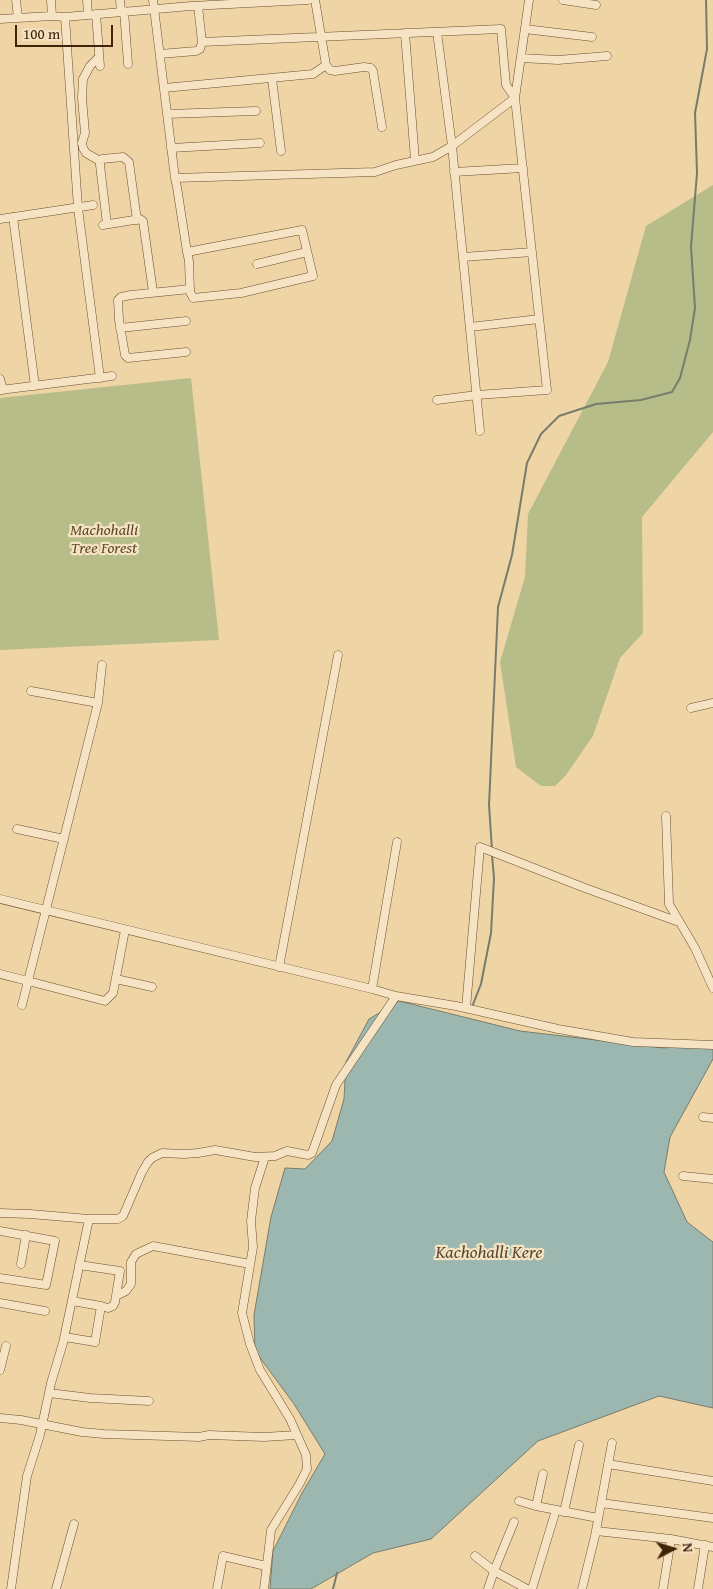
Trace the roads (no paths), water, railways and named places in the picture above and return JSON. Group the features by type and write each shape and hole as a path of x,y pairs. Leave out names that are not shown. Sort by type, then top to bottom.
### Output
{"street":[{"path":"16,0 18,18"},
{"path":"51,0 52,16"},
{"path":"87,0 92,14 100,66"},
{"path":"120,0 128,64"},
{"path":"153,0 175,178 187,252 190,289 193,298 241,293 313,276 302,230 187,252"},
{"path":"0,19 308,0"},
{"path":"315,0 326,65 330,70 334,71 364,67 371,68 382,127"},
{"path":"436,400 547,390 516,98 529,0"},
{"path":"563,0 596,5"},
{"path":"160,54 200,49 202,42 198,6"},
{"path":"65,16 78,208 100,378"},
{"path":"202,42 502,29 506,85 516,98"},
{"path":"525,29 592,36"},
{"path":"437,32 452,146 480,430"},
{"path":"405,33 415,160"},
{"path":"521,58 558,60 607,56"},
{"path":"99,57 86,71 83,79 82,98 85,133 82,142 83,148 86,153 100,161 123,157 129,162 136,220"},
{"path":"164,88 313,74 326,65"},
{"path":"272,79 281,151"},
{"path":"175,178 375,172 415,160 433,157 452,146 516,98"},
{"path":"167,114 256,111"},
{"path":"171,148 260,143"},
{"path":"100,161 105,225 140,219 144,223 153,292"},
{"path":"454,172 523,168"},
{"path":"0,219 93,205"},
{"path":"13,217 35,386"},
{"path":"257,264 307,252"},
{"path":"463,256 532,252"},
{"path":"186,352 128,358 125,355 120,328 118,300 121,296 190,289"},
{"path":"470,327 539,319"},
{"path":"120,328 186,321"},
{"path":"0,379 1,390 112,376"},
{"path":"279,967 338,655"},
{"path":"22,1005 98,703 102,665"},
{"path":"31,691 98,703"},
{"path":"691,708 713,703"},
{"path":"666,816 669,904 696,948 713,988"},
{"path":"17,829 64,839"},
{"path":"372,989 397,842"},
{"path":"466,1008 480,847 585,888 680,922"},
{"path":"0,899 396,996 466,1008 558,1029 633,1042 713,1045"},
{"path":"0,974 105,1001 113,993 125,930"},
{"path":"116,979 152,988"},
{"path":"0,1213 118,1219 123,1216 142,1172 152,1158 162,1153 198,1154 214,1150 265,1157 287,1151 308,1155 312,1153 336,1085 396,996"},
{"path":"703,1117 713,1118"},
{"path":"264,1589 271,1530 306,1469 306,1455 290,1419 260,1370 242,1313 252,1246 251,1221 255,1188 265,1157"},
{"path":"683,1176 713,1179"},
{"path":"11,1589 27,1476 65,1337 89,1219"},
{"path":"0,1231 55,1241 46,1285 0,1278"},
{"path":"21,1264 26,1235"},
{"path":"116,1296 126,1291 131,1284 132,1262 136,1254 153,1246 250,1264"},
{"path":"72,1301 108,1308 113,1306 116,1296 120,1271 79,1265"},
{"path":"0,1303 45,1311"},
{"path":"65,1337 98,1342 101,1306"},
{"path":"0,1370 6,1346"},
{"path":"49,1393 90,1398 149,1401"},
{"path":"0,1418 96,1433 199,1437 209,1435 264,1437 296,1435"},
{"path":"582,1589 596,1531 612,1443"},
{"path":"532,1589 560,1511 579,1444"},
{"path":"608,1464 713,1481"},
{"path":"536,1506 542,1474"},
{"path":"519,1501 598,1518"},
{"path":"601,1503 713,1518"},
{"path":"488,1589 514,1522"},
{"path":"56,1589 74,1524"},
{"path":"596,1531 671,1539 709,1546 698,1589"},
{"path":"663,1589 671,1539"},
{"path":"217,1589 223,1556 266,1566"},
{"path":"475,1556 494,1571 523,1588"}],"water":[{"name":"Kachohalli Kere","path":"399,1001 520,1031 664,1048 713,1042 713,1059 670,1137 664,1172 687,1222 713,1242 713,1408 659,1396 538,1441 431,1539 373,1553 311,1589 270,1589 273,1551 302,1493 325,1454 294,1404 255,1351 254,1315 271,1217 285,1168 305,1169 332,1141 344,1099 346,1062 369,1019"}],"waterway":[{"path":"492,850 489,805 498,607 512,555 527,463 541,434 559,416 596,404 641,400 672,392 680,378 690,340 695,308 691,247 697,173 695,113 707,49 706,0"},
{"path":"472,1007 481,984 491,933 494,878 492,855"},
{"path":"333,1589 337,1573"}],"park label":[{"name":"Machohalli Tree Forest","path":"104,540"}]}
